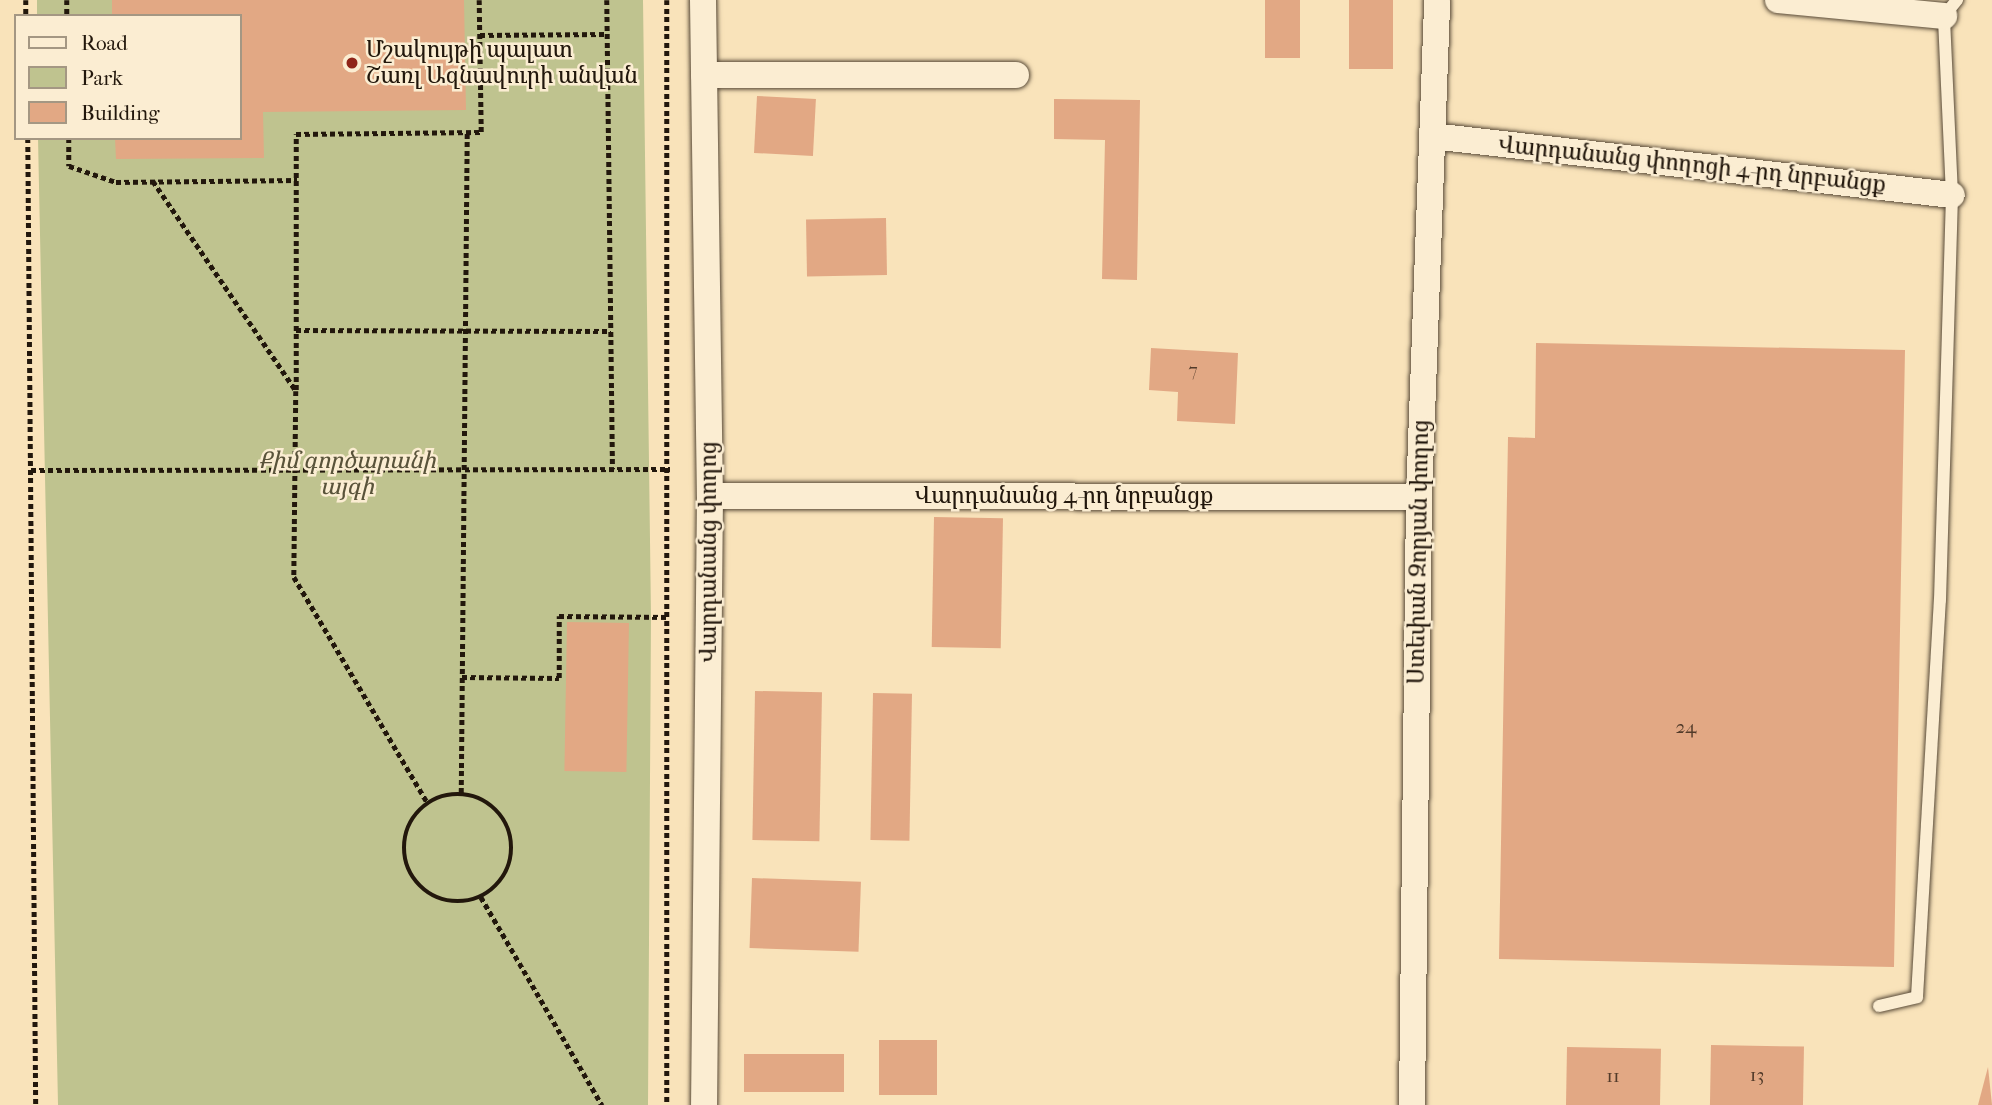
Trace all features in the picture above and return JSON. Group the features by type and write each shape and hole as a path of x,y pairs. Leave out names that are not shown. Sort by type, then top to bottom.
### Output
{"street":[{"name":"Վարդանանց փողոց","path":"703,0 710,496 704,1105"},
{"name":"Ստեփան Զորյան փողոց","path":"1412,1105 1419,497 1437,0"},
{"path":"1778,0 1951,8"},
{"path":"704,75 1016,75"},
{"name":"Վարդանանց փողոցի 4-րդ նրբանցք","path":"1432,136 1952,195"},
{"name":"Վարդանանց 4-րդ նրբանցք","path":"710,496 1419,497"}],"lane":[{"path":"1878,1006 1917,997 1940,600 1952,195 1951,8"}],"path":[{"path":"427,802 294,577 296,134 481,132 479,0"},
{"path":"607,0 614,469"},
{"path":"667,0 670,469 667,1105"},
{"path":"480,35 607,34"},
{"path":"461,793 467,132"},
{"path":"28,140 36,1105"},
{"path":"69,140 69,166 116,181 297,180"},
{"path":"153,181 296,391"},
{"path":"296,330 611,331"},
{"path":"31,470 670,469"},
{"path":"462,677 559,678 559,616 670,617"},
{"path":"461,793 493,806 511,836 507,872 481,897 445,901 415,881 403,848 414,814 427,802 461,793"},
{"path":"481,897 602,1105"}],"green space":[{"name":"Քիմ գործարանի այգի","path":"37,0 643,0 651,617 648,1105 58,1105 38,140 242,140 242,14 37,14"}],"building":[{"name":"Մշակույթի պալատ Շառլ Ազնավուրի անվան","path":"112,0 464,0 466,110 263,112 264,158 116,159 115,140 242,140 242,14 112,14"},
{"path":"1265,0 1300,0 1300,58 1265,58"},
{"path":"1349,0 1393,0 1393,69 1349,69"},
{"path":"757,96 816,99 813,156 754,153"},
{"path":"1054,99 1140,100 1137,280 1102,279 1105,140 1054,139"},
{"path":"886,218 887,275 807,276 806,219"},
{"path":"1536,343 1905,350 1894,967 1499,959 1508,437 1535,438"},
{"path":"1151,348 1238,353 1235,424 1177,421 1178,392 1149,390"},
{"path":"934,517 1003,518 1001,648 932,647"},
{"path":"567,622 629,623 626,772 564,771"},
{"path":"755,691 822,692 819,841 752,840"},
{"path":"873,693 912,694 909,841 870,840"},
{"path":"752,878 861,882 858,952 750,948"},
{"path":"879,1040 937,1040 937,1095 879,1095"},
{"path":"1711,1045 1804,1047 1803,1105 1710,1105"},
{"path":"1567,1047 1661,1049 1660,1105 1566,1105"},
{"path":"744,1054 844,1054 844,1092 744,1092"},
{"path":"1988,1067 1992,1105 1978,1105"}],"place":[{"name":"Մշակույթի պալատ Շառլ Ազնավուրի անվան","path":"352,63"}]}
